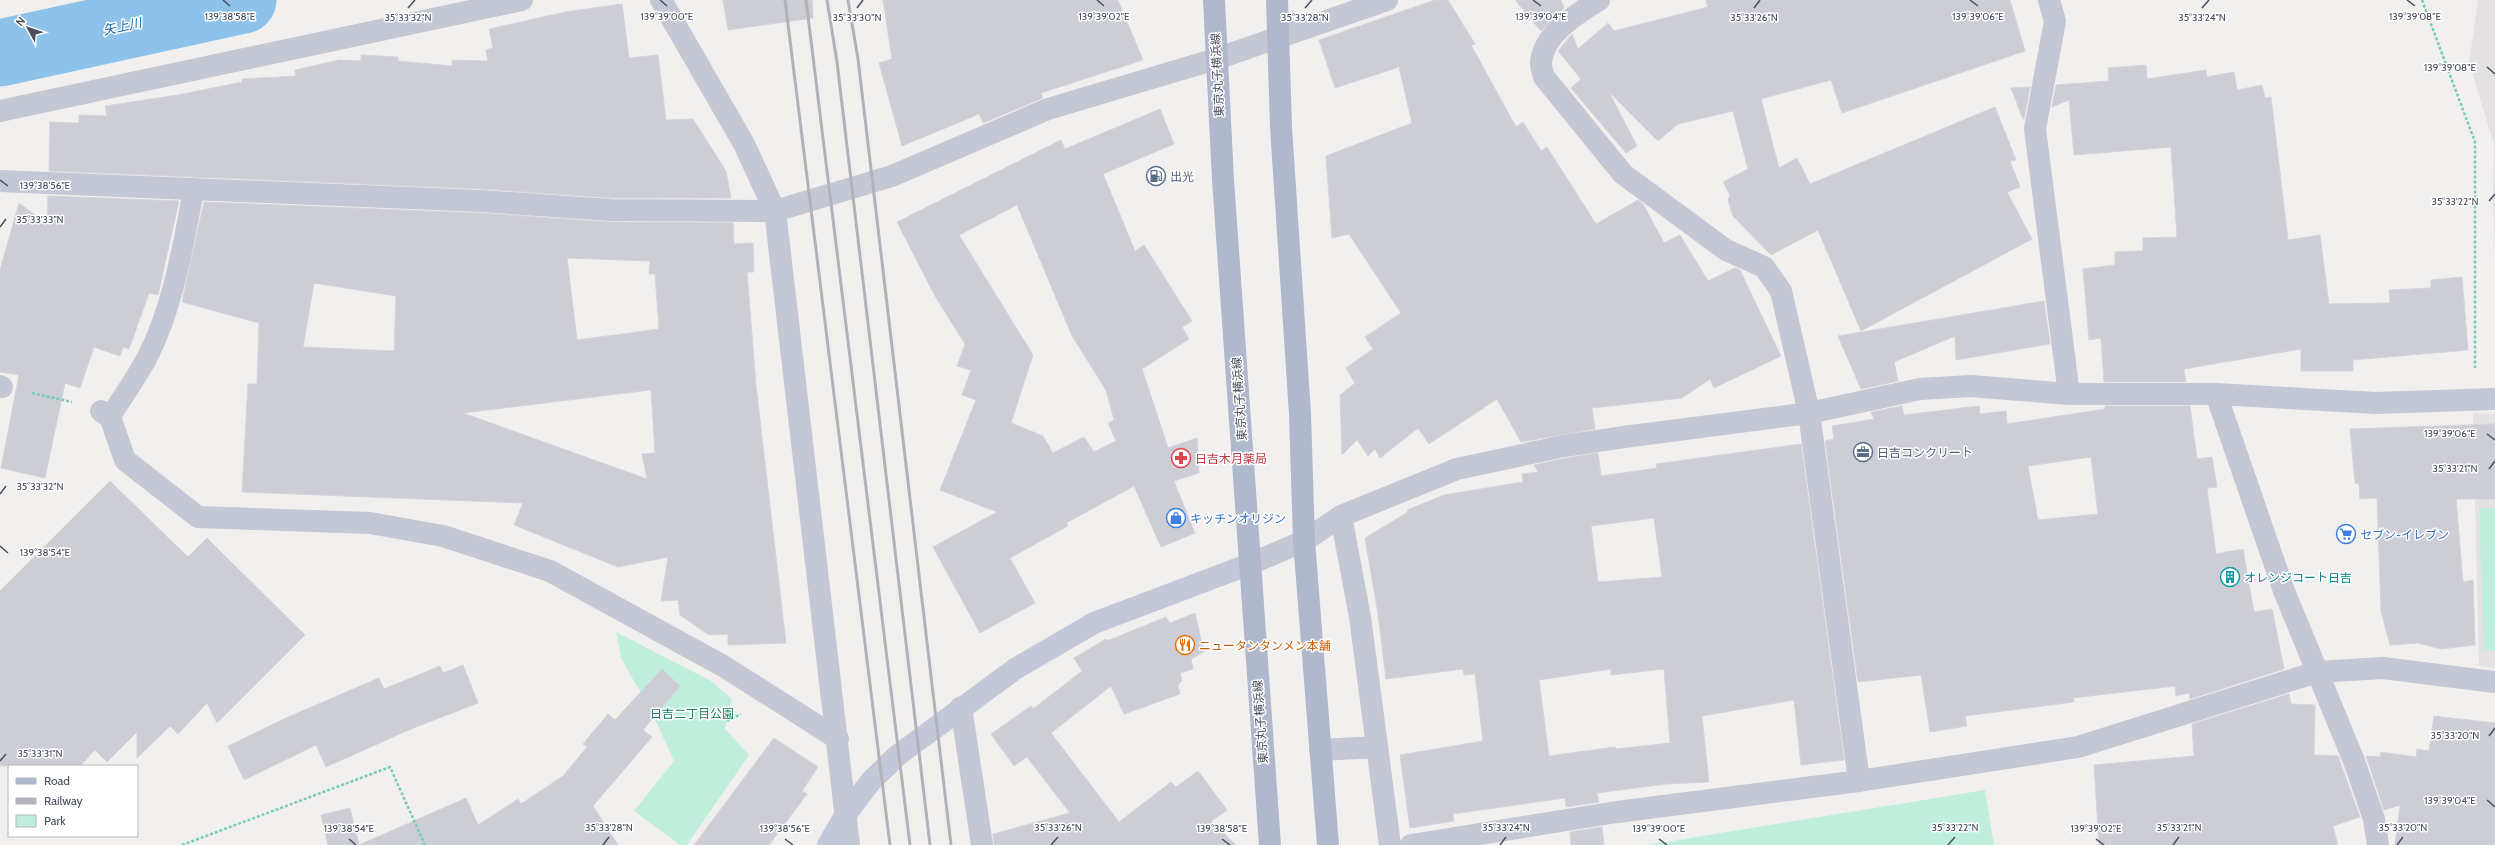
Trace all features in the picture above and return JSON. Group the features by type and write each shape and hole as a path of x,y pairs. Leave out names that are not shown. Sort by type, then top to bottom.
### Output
{"main road":[{"name":"東京丸子横浜線","path":"1214,0 1216,59 1270,845"},
{"path":"1277,0 1280,38 1281,127 1300,414 1304,541 1328,845"}],"street":[{"path":"0,111 522,0"},
{"path":"660,0 744,144 776,211 849,845"},
{"path":"0,181 481,201 611,210 776,211 892,176 1048,108 1216,59 1387,0"},
{"path":"1599,0 1572,17 1548,42 1540,62 1544,77 1623,174 1726,250 1764,267 1781,291 1809,413 1859,781"},
{"path":"2049,0 2055,21 2035,129 2070,394"},
{"path":"828,845 846,814 872,781 898,755 961,707 1015,669 1094,623 1250,564 1304,541 1341,516 1465,468 1564,446 1809,413 1920,389 1972,386 2070,394 2216,394 2376,402 2485,400"},
{"path":"2216,394 2284,591 2354,761 2374,819 2378,845"},
{"path":"105,414 124,460 198,517 370,523 443,536 550,571 725,667 838,740"},
{"path":"1341,516 1360,617 1390,845"},
{"path":"1412,845 1617,812 1859,781 2078,747 2317,672 2383,668 2495,682"},
{"path":"961,707 982,845"},
{"path":"1320,750 1377,747"}],"lane":[{"path":"105,414 147,358 163,320 177,273 194,188"}],"path":[{"path":"2422,0 2475,142 2485,400"},
{"path":"1,386 61,399 105,414"},
{"path":"182,845 390,767 425,845"}],"shaded area":[{"path":"2478,0 2495,0 2495,263 2493,195 2494,144 2469,63"},
{"path":"2473,413 2495,414 2495,668 2479,666"}],"green space":[{"path":"2479,508 2495,508 2495,651 2484,650"},
{"name":"日吉二丁目公園","path":"616,632 711,681 732,699 725,729 749,755 687,845 680,845 634,811 674,761 653,715 621,658"},
{"path":"1985,790 1994,845 1647,845"}],"building":[{"path":"723,0 812,0 813,18 728,30"},
{"path":"883,0 1118,0 1143,60 1041,93 1043,98 983,123 979,114 902,146 879,63 892,59"},
{"path":"1435,0 1448,0 1475,44 1471,45 1516,127 1523,122 1541,151 1547,147 1596,224 1638,200 1643,204 1664,243 1680,235 1708,281 1735,268 1740,270 1781,356 1714,388 1710,379 1682,398 1592,408 1595,429 1521,442 1497,399 1429,444 1418,428 1380,458 1375,449 1368,456 1357,440 1342,455 1340,395 1355,383 1346,368 1373,349 1365,337 1401,313 1349,234 1332,238 1326,156 1412,123 1399,67 1335,88 1319,40"},
{"path":"1515,0 1561,0 1564,8 1541,31"},
{"path":"1706,0 2010,0 2025,51 1842,113 1831,80 1761,99 1779,168 1797,158 1810,184 1995,107 2016,160 2010,161 2020,187 2007,192 2032,239 1861,331 1818,230 1771,255 1733,216 1728,200 1730,195 1723,182 1748,169 1733,111 1678,124 1658,141 1609,92 1637,146 1626,153 1571,88 1581,79 1558,51 1572,34 1578,49 1608,23 1614,31 1708,7"},
{"path":"622,4 629,58 658,55 666,120 693,119 726,171 731,198 611,198 482,189 49,171 50,122 79,123 79,115 107,116 105,106 178,95 242,82 242,79 296,76 295,70 339,60 361,61 361,55 398,57 398,61 452,66 452,60 488,61 486,50 493,48 489,29 565,12"},
{"path":"2146,65 2147,79 2206,70 2207,77 2234,72 2237,90 2262,85 2265,98 2271,97 2288,240 2320,235 2329,304 2390,303 2389,290 2431,288 2431,280 2462,277 2468,350 2353,360 2353,371 2301,371 2301,349 2184,369 2186,382 2104,382 2101,338 2089,340 2083,269 2115,265 2115,252 2143,251 2143,238 2177,237 2171,147 2074,155 2069,100 2052,107 2056,85 2109,81 2108,68"},
{"path":"2030,87 2024,119 2023,119 2011,88"},
{"path":"1160,109 1174,144 1103,174 1135,251 1144,245 1192,321 1182,327 1189,339 1142,369 1168,448 1197,438 1199,473 1174,481 1195,533 1161,547 1134,486 1066,523 1068,526 1010,558 1035,603 980,633 933,547 997,512 940,490 976,400 962,395 971,370 957,366 965,344 935,296 897,222 1061,140 1065,149","holes":["1017,205 1072,336 1106,390 1114,420 1108,423 1116,441 1094,452 1084,437 1053,453 1043,436 1011,423 1033,355 959,235"]},
{"path":"48,196 179,201 158,295 149,293 129,349 123,347 120,356 94,347 80,388 65,383 45,478 1,468 19,375 0,372 0,270 19,203 47,224"},
{"path":"204,202 480,213 611,222 733,223 734,244 753,243 754,272 747,272 756,385 786,643 728,645 728,634 709,635 680,615 678,600 661,601 668,557 618,567 514,525 523,503 242,492 248,384 257,384 259,323 182,302","holes":["567,258 650,261 649,274 655,274 659,329 577,340","314,283 396,296 394,351 303,347","651,390 655,453 642,454 647,479 463,413"]},
{"path":"2044,301 2050,344 1956,360 1955,336 1894,362 1898,381 1861,389 1838,336"},
{"path":"1902,406 1904,415 1979,406 1980,414 2006,411 2007,424 2105,409 2105,406 2190,406 2197,459 2212,457 2217,487 2207,488 2216,554 2243,549 2254,612 2272,609 2284,669 2190,699 2189,693 2176,696 2175,686 2073,698 2074,702 1965,716 1967,726 1930,732 1921,675 1858,682 1825,441 1834,439 1832,426 1874,419 1871,412","holes":["2091,457 2098,514 2038,520 2028,466"]},
{"path":"2495,424 2495,499 2456,499 2463,582 2473,580 2475,645 2441,649 2418,643 2390,645 2381,611 2377,498 2360,499 2359,484 2355,483 2350,429"},
{"path":"1801,444 1844,760 1801,765 1794,700 1702,716 1709,782 1666,784 1597,793 1599,802 1566,807 1565,798 1453,814 1454,821 1410,828 1400,755 1483,741 1475,674 1464,675 1463,669 1386,679 1378,614 1365,538 1408,512 1407,510 1444,495 1523,482 1522,474 1538,472 1534,465 1598,453 1601,476 1657,468 1656,464","holes":["1654,518 1662,577 1598,582 1591,526","1611,669 1611,675 1664,669 1670,743 1616,749 1615,747 1549,756 1539,680"]},
{"path":"110,481 188,557 207,538 305,635 217,723 207,703 178,734 170,726 137,758 137,732 107,762 95,750 81,765 0,766 0,591"},
{"path":"1195,613 1204,652 1191,659 1193,669 1180,673 1182,681 1178,685 1180,694 1124,714 1111,686 1051,733 1119,822 1171,782 1176,787 1198,771 1227,810 1211,821 1236,845 994,845 993,834 1070,813 1027,757 1014,766 991,734 1031,706 1033,709 1082,671 1074,658 1106,639 1107,641 1166,617 1170,623"},
{"path":"463,665 478,703 411,729 326,767 316,745 244,780 228,746 286,718 379,678 384,689 440,666 443,673"},
{"path":"662,669 680,686 643,730 652,737 593,806 618,845 359,845 466,798 478,825 518,799 521,804 563,776 587,747 583,744 608,714 615,720"},
{"path":"2289,694 2291,704 2315,705 2314,755 2338,756 2360,817 2333,826 2338,845 2099,845 2094,765 2194,756 2192,724"},
{"path":"2434,716 2495,723 2495,845 2395,845 2400,805 2384,810 2366,756 2380,757 2381,752 2416,757 2417,749 2429,751"},
{"path":"774,738 818,767 802,791 807,794 769,845 694,845"},
{"path":"350,808 359,845 328,845 321,815"},
{"path":"1602,827 1604,845 1571,845 1570,832"}],"waterway":[{"name":"矢上川","path":"0,53 243,0"}],"railway":[{"path":"785,0 890,845"},
{"path":"806,0 910,845"},
{"path":"827,0 837,62 930,845"},
{"path":"848,0 858,59 951,845"}],"place":[{"name":"出光","path":"1156,176"},
{"name":"日吉コンクリート","path":"1863,452"},
{"name":"日吉木月薬局","path":"1181,458"},
{"name":"キッチンオリジン","path":"1176,518"},
{"name":"セブン-イレブン","path":"2346,534"},
{"name":"オレンジコート日吉","path":"2230,577"},
{"name":"ニュータンタンメン本舗","path":"1185,645"}]}
